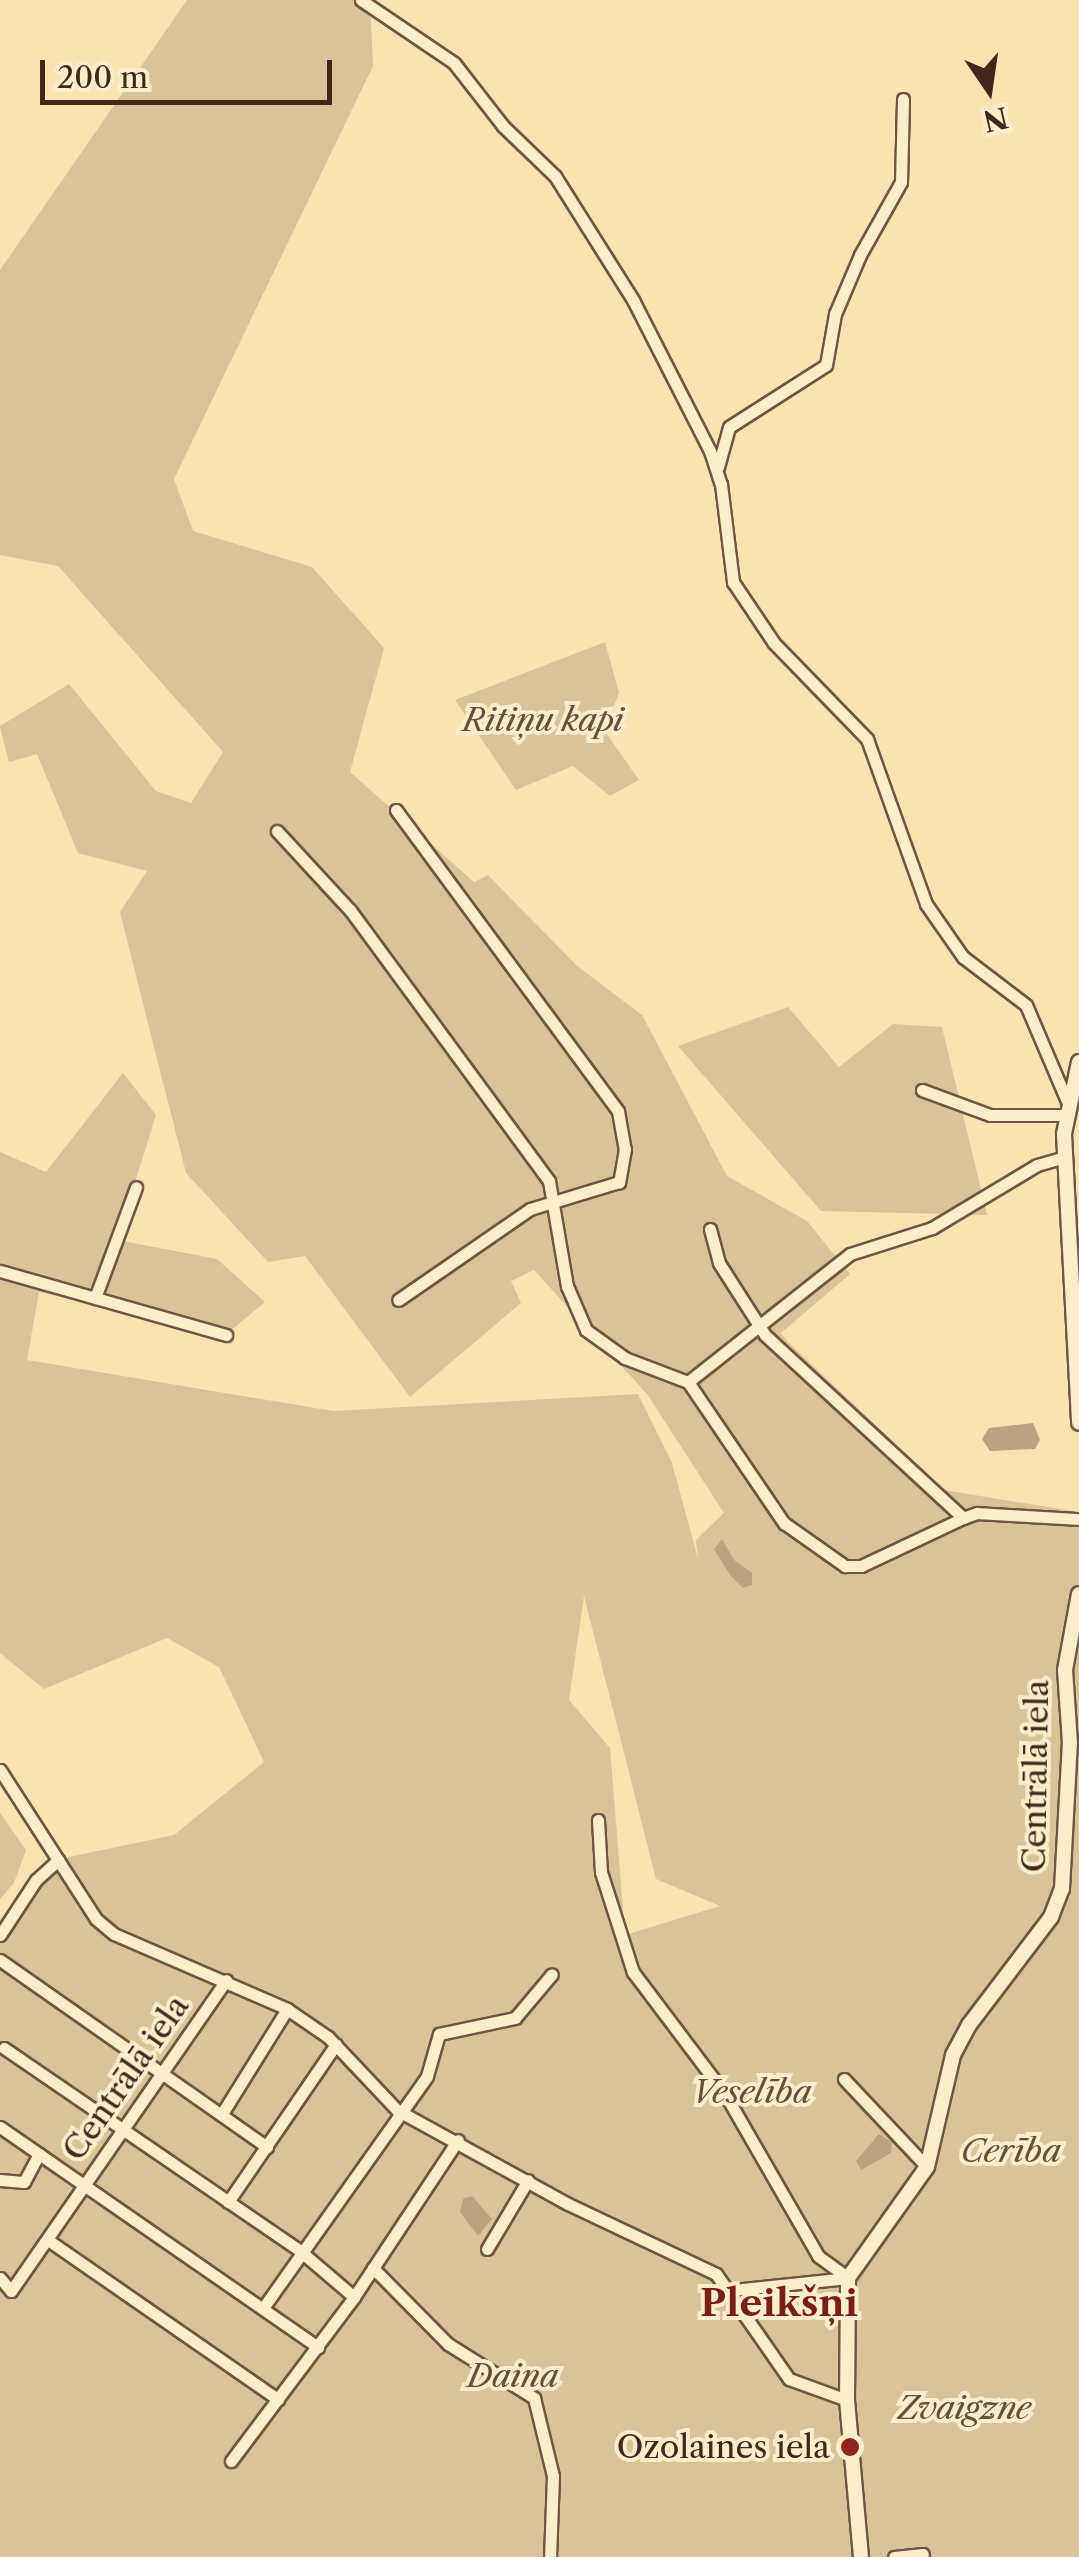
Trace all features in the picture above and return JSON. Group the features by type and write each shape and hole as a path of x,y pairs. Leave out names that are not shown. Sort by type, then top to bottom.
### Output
{"street":[{"path":"361,0 454,64 503,126 555,176 633,300 717,472 733,582 748,610 867,738 926,904 963,957 1026,1004 1056,1067 1066,1108"},
{"path":"717,472 728,427 809,382 826,365 835,314 860,255 902,182 903,99"},
{"path":"396,810 625,1126 619,1182 558,1204 530,1209 398,1300"},
{"path":"277,831 350,910 549,1181 558,1204 568,1286 586,1330 625,1358 688,1382 784,1523 845,1566 861,1566 977,1514 1079,1519"},
{"path":"1056,1067 1078,1064 1066,1108 1065,1158 1074,1242 1079,1423"},
{"path":"922,1090 990,1115 1066,1108"},
{"path":"688,1382 850,1254 932,1228 1037,1165 1065,1158"},
{"path":"94,1298 136,1187"},
{"path":"710,1230 719,1263 761,1327 795,1368 963,1518"},
{"path":"0,1271 226,1336"},
{"name":"Centrālā iela","path":"848,2278 927,2166 954,2055 968,2024 1051,1917 1062,1889 1070,1743 1065,1670 1079,1594"},
{"path":"0,1770 58,1860 114,1934 287,2009 336,2044 397,2110 716,2274 789,2379 847,2400"},
{"path":"598,1820 601,1872 634,1972 710,2071 818,2256 848,2278"},
{"path":"0,1934 58,1860"},
{"path":"0,1960 223,2112 267,2147"},
{"path":"262,2308 397,2110 426,2076 439,2034 515,2018 552,1974"},
{"name":"Centrālā iela","path":"0,2278 11,2290 166,2075 226,1980"},
{"path":"223,2112 287,2009"},
{"path":"228,2202 336,2044"},
{"path":"4,2048 300,2250 354,2296"},
{"path":"844,2079 927,2166"},
{"path":"0,2127 318,2347"},
{"path":"231,2461 318,2347 458,2140"},
{"path":"0,2180 19,2186 39,2154"},
{"path":"487,2249 528,2180"},
{"path":"48,2240 278,2399"},
{"path":"373,2268 448,2344 534,2398 553,2476 550,2557"},
{"path":"730,2290 848,2278"},
{"path":"848,2278 847,2400 861,2557"},
{"path":"894,2557 923,2554"}],"green space":[{"path":"187,0 370,0 373,66 174,479 193,531 312,567 384,648 350,772 474,882 488,875 576,965 642,1015 727,1176 807,1221 850,1274 781,1333 789,1343 944,1490 1072,1511 1079,1518 1079,2557 0,2557 0,1925 45,1862 174,1835 264,1762 219,1667 167,1638 44,1689 0,1653 0,1152 46,1172 123,1073 156,1115 117,1240 217,1259 265,1302 217,1342 149,1314 39,1292 27,1360 333,1411 638,1394 672,1463 698,1559 696,1540 724,1513 647,1394 534,1270 511,1281 521,1303 410,1397 305,1256 268,1262 186,1173 120,912 147,871 78,853 37,754 9,762 0,726 69,684 156,791 191,803 223,752 58,566 0,555 0,270","holes":["584,1596 656,1879 720,1906 625,1935 610,1748 569,1700"]},
{"name":"Ritiņu kapi","path":"605,642 619,693 604,730 639,780 610,796 573,766 516,790 455,700"},
{"path":"788,1007 839,1067 893,1024 942,1027 987,1215 821,1211 678,1046"},
{"path":"0,1813 26,1850 14,1883 0,1899"}],"shaded area":[{"path":"1033,1423 1040,1440 1035,1449 990,1451 982,1439 989,1428"},
{"path":"722,1539 734,1560 752,1573 752,1585 743,1588 730,1575 714,1549"},
{"path":"879,2134 892,2142 891,2153 861,2170 856,2161"},
{"path":"472,2196 492,2219 478,2236 460,2212 463,2199"}],"place":[{"name":"Ozolaines iela","path":"850,2447"}],"district":[{"name":"Pleikšņi","path":"779,2303"}],"park label":[{"name":"Veselība","path":"752,2092"},
{"name":"Cerība","path":"1011,2151"},
{"name":"Daina","path":"513,2376"},
{"name":"Zvaigzne","path":"964,2408"}]}
